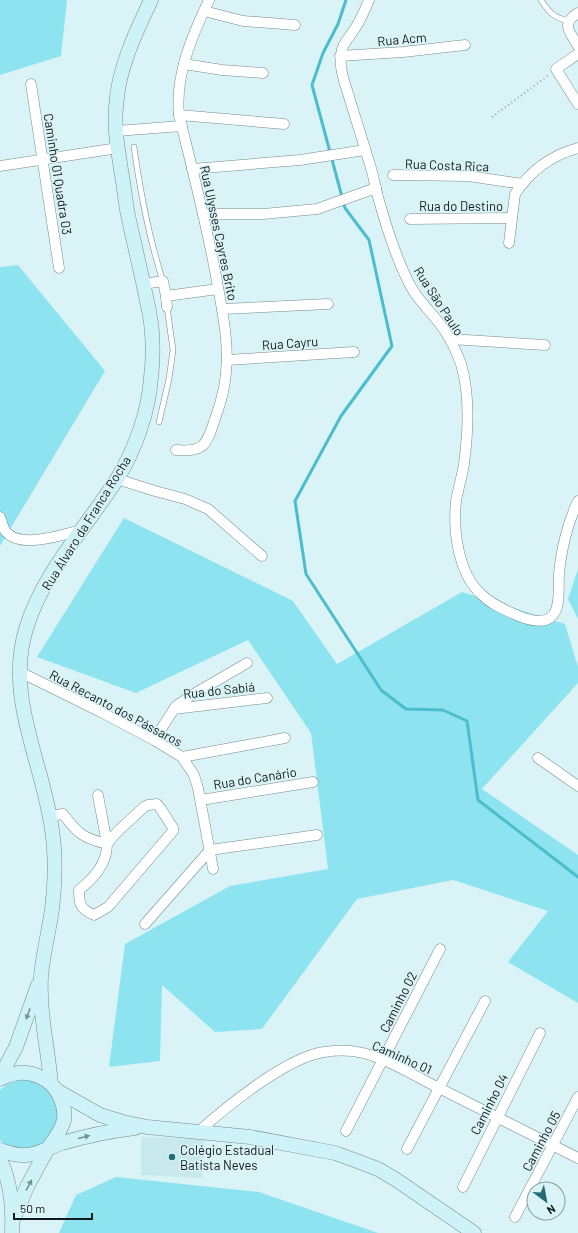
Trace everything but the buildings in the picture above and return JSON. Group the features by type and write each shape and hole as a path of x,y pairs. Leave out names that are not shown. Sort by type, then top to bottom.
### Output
{"main road":[{"name":"Rua Álvaro da Franca Rocha","path":"0,1078 16,1047 41,977 55,879 52,828 40,772 23,711 20,692 22,649 26,629 36,604 53,571 117,479 130,456 149,398 153,360 152,330 128,213 116,132 116,106 124,64 133,37 151,0"},
{"name":"Rua Álvaro da Franca Rocha","path":"12,1227 28,1186 48,1149 58,1136 63,1121 63,1105 54,1087 43,1030 41,977"},
{"path":"0,1078 11,1074 25,1072 39,1076 100,1115 111,1119 147,1127 250,1136 335,1153 378,1169 396,1179 474,1233"},
{"path":"0,1150 13,1155 27,1156 89,1135 115,1130 147,1127"},
{"path":"0,1159 8,1181 12,1227"}],"street":[{"name":"Rua Ulysses Cayres Brito","path":"176,450 196,450 206,441 213,426 223,392 227,360 222,309 203,214 178,106 181,75 184,64 195,30 209,0"},
{"path":"340,56 344,42 354,31 369,0"},
{"path":"204,11 243,21 295,25"},
{"path":"578,13 568,21 567,26 578,46"},
{"name":"Rua Acm","path":"340,56 403,52 465,45"},
{"path":"578,54 556,69 578,104"},
{"name":"Rua São Paulo","path":"340,56 344,83 391,237 408,281 418,298 450,339 461,365 466,396 466,437 464,465 456,501 458,550 462,563 471,581 481,595 505,610 519,616 536,621 545,620 552,616 556,609 559,574 565,541 578,501"},
{"path":"184,64 222,70 263,73"},
{"name":"Caminho 01 Quadra 03","path":"31,84 59,268"},
{"path":"179,115 284,124"},
{"path":"116,132 182,126"},
{"path":"0,166 118,148"},
{"path":"509,242 515,194 523,184 548,160 561,153 578,148"},
{"path":"192,169 300,160 365,150"},
{"name":"Rua Costa Rica","path":"393,175 468,176 523,184"},
{"path":"203,214 263,214 298,212 317,209 376,188"},
{"name":"Rua do Destino","path":"410,219 512,218"},
{"path":"143,284 162,278 167,307"},
{"path":"166,296 218,289"},
{"path":"222,309 328,304"},
{"path":"450,339 545,345"},
{"name":"Rua Cayru","path":"227,360 354,352"},
{"path":"117,479 155,492 185,500 208,509 262,556"},
{"path":"0,517 6,532 14,537 25,540 45,539 81,530"},
{"path":"154,740 174,708 181,702 192,694 247,663"},
{"name":"Rua Recanto dos Pássaros","path":"20,672 101,712 154,740 182,757 194,775 201,800 213,869"},
{"name":"Rua do Sabiá","path":"174,708 267,698"},
{"path":"182,757 285,738"},
{"path":"538,758 578,786"},
{"name":"Rua do Canário","path":"201,800 313,782"},
{"path":"98,795 108,844 106,856 91,880 78,890 79,902 82,908 86,912 94,915 108,907 173,831 173,828 156,804 148,805 117,832 108,844"},
{"path":"49,816 63,814 76,831 90,840 108,844"},
{"path":"145,924 210,850 317,835"},
{"name":"Caminho 02","path":"346,1131 440,949"},
{"path":"407,1149 440,1089 485,1001"},
{"name":"Caminho 04","path":"463,1187 540,1033"},
{"name":"Caminho 01","path":"198,1132 234,1102 272,1076 303,1058 325,1052 348,1051 364,1054 403,1069 578,1158"},
{"name":"Caminho 05","path":"515,1217 554,1146 578,1097"}],"lane":[{"path":"541,0 548,11 556,18 568,21"},
{"path":"134,147 140,188 156,260 162,278"},
{"path":"159,422 169,379 173,350 167,307"}],"path":[{"path":"492,117 556,69"}],"shaded area":[{"path":"0,0 67,0 61,56 0,75"},
{"path":"18,265 105,371 0,546 0,267"},
{"path":"124,518 293,601 337,664 462,592 565,624 578,667 578,683 482,789 578,855 578,1003 508,962 548,911 453,880 357,899 262,1029 215,1032 162,985 160,1061 109,1067 125,944 230,886 328,869 311,733 248,640 136,693 37,657"},
{"path":"578,569 578,619 568,599"},
{"path":"20,1080 40,1084 45,1086 53,1093 57,1103 59,1123 45,1144 16,1149 5,1145 0,1140 0,1090 7,1084"},
{"name":"Colégio Estadual Batista Neves","path":"141,1137 204,1139 202,1178 141,1175"},
{"path":"116,1177 259,1192 378,1233 59,1233 76,1195"}],"waterway":[{"path":"346,0 338,24 323,53 312,85 345,208 369,240 392,346 341,416 295,501 306,574 381,690 406,709 443,710 467,721 478,800 578,877"}],"place":[{"name":"Colégio Estadual Batista Neves","path":"172,1157"}]}
